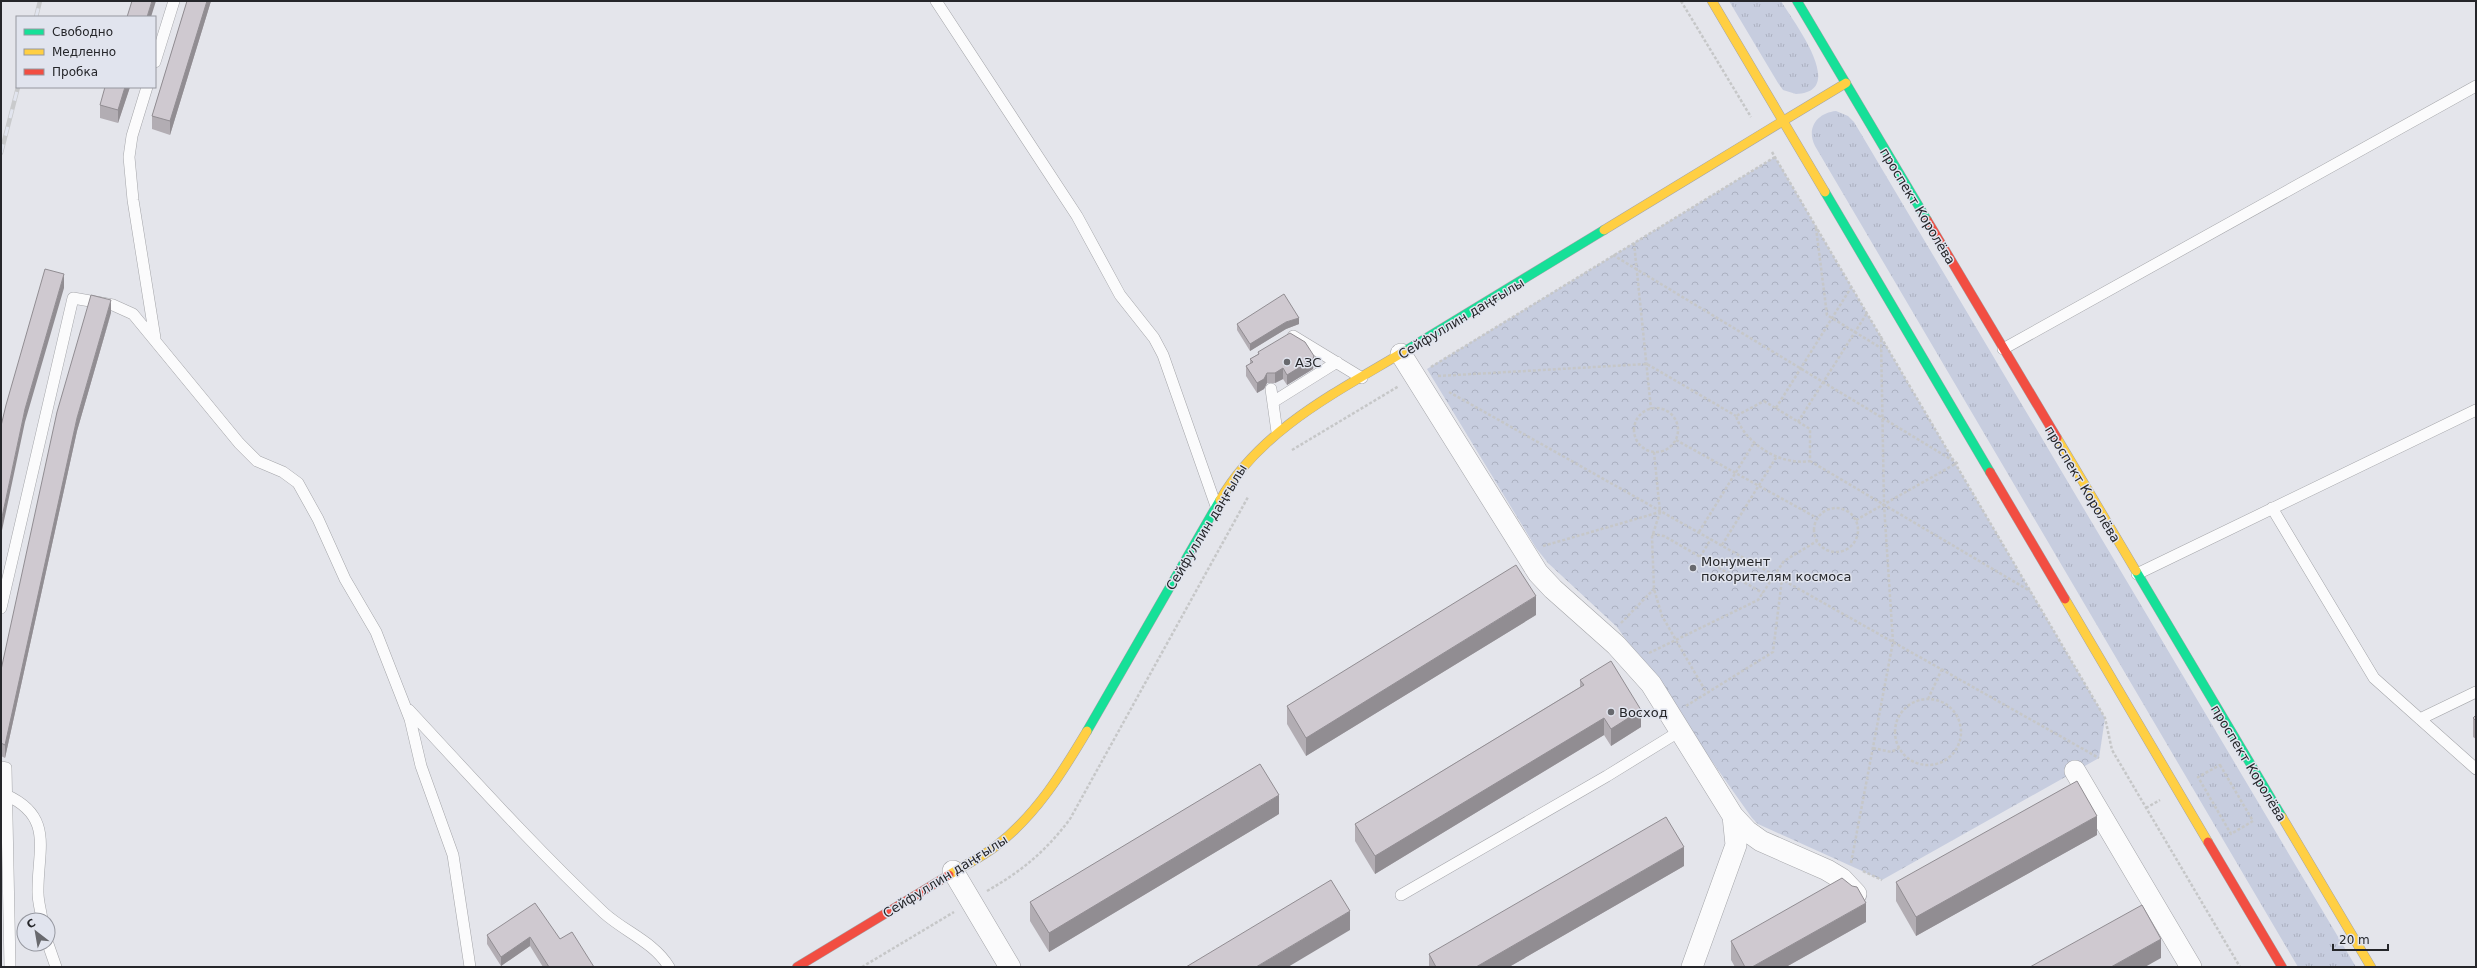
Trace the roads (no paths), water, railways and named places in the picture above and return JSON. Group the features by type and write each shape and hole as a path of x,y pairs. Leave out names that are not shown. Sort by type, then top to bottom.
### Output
{"main road":[{"path":"1712,1 2282,967"},
{"name":"проспект Королёва","path":"1798,1 2136,574 2371,967"},
{"name":"Сейфуллин даңғылы","path":"797,967 995,848 1020,827 1044,800 1069,761 1216,506 1242,465 1259,447 1277,432 1362,378 1846,83"}],"street":[{"path":"1401,354 1421,373 1538,573 1636,665 1683,722 1733,816 1747,831 1761,841 1842,878 1856,894"},
{"path":"2075,771 2192,967"},
{"path":"1692,967 1736,845 1733,816"},
{"path":"953,872 1010,967"}],"lane":[{"path":"156,59 174,1"},
{"path":"936,1 1077,216 1120,295 1154,338 1163,355 1216,506"},
{"path":"2003,349 2476,86"},
{"path":"147,88 132,136 129,157 135,215 155,339"},
{"path":"1,608 73,298 113,305 133,314 155,339 238,443 257,460 283,472 298,483 318,519 345,579 376,632 410,719 421,766 453,854 470,967"},
{"path":"1283,337 1290,335 1296,337 1362,378"},
{"path":"1273,402 1337,362"},
{"path":"1271,389 1277,432"},
{"path":"2136,574 2476,410"},
{"path":"2272,508 2374,678 2476,770"},
{"path":"2420,719 2476,692"},
{"path":"405,706 560,870 606,914 649,946 669,967"},
{"path":"1401,895 1607,776 1683,722"},
{"path":"1,767 6,768 10,967"},
{"path":"6,795 16,799 31,812 42,837 38,893 41,912"},
{"path":"51,952 56,967"}],"railway":[{"path":"36,16 40,1"},
{"path":"1,153 18,88"}],"place":[{"name":"АЗС","path":"1287,362"},
{"name":"Монумент покорителям космоса","path":"1693,568"},
{"name":"Восход","path":"1611,712"}]}
